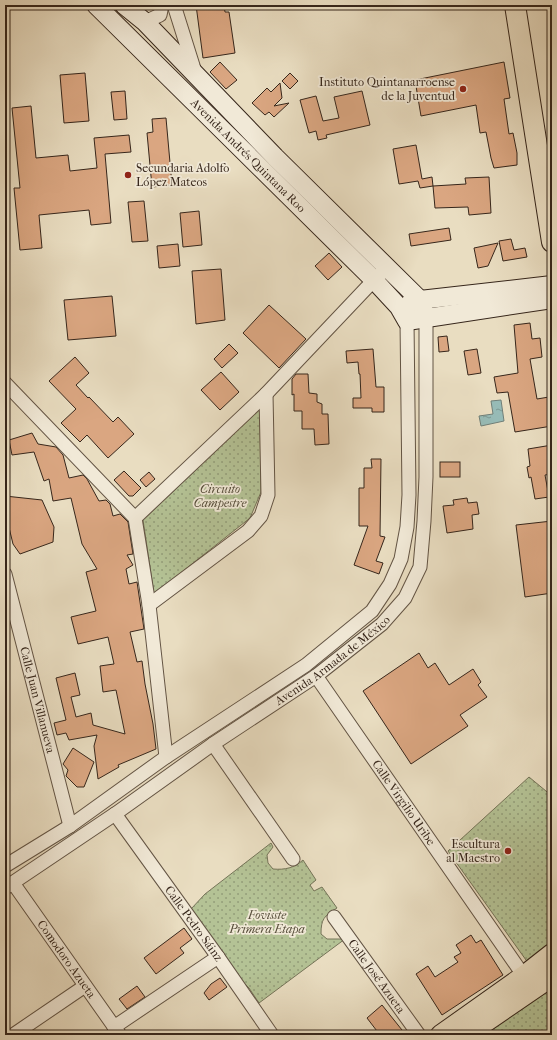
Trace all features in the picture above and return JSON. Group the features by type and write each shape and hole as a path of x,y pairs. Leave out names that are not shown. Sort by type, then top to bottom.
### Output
{"main road":[{"name":"Avenida Andrés Quintana Roo","path":"96,5 381,274 420,300"},
{"path":"515,5 552,242"},
{"name":"Avenida Andrés Quintana Roo","path":"126,7 145,22 275,157 381,274 403,314"},
{"path":"116,23 126,7"},
{"path":"403,314 420,300 552,284"},
{"path":"403,314 426,318 552,299"},
{"name":"Avenida Armada de México","path":"420,300 426,318"},
{"path":"466,1035 529,982 552,954"},
{"path":"441,1035 529,982 552,976"}],"street":[{"path":"145,22 160,15 162,5"},
{"path":"174,5 196,76"},
{"path":"135,518 266,394 381,274"},
{"name":"Avenida Armada de México","path":"5,866 70,826 166,757 306,665 372,611 390,584 401,559 407,527 409,495 403,314"},
{"name":"Avenida Armada de México","path":"9,886 115,814 213,744 316,676 382,624 405,598 420,567 424,522 426,477 426,318"},
{"path":"5,383 135,518 149,605 166,757"},
{"path":"149,605 248,531 261,516 268,495 266,394"},
{"name":"Calle Juan Villanueva","path":"5,574 70,826"},
{"name":"Calle Virgilio Uribe","path":"316,676 529,982"},
{"path":"213,744 293,859"},
{"name":"Calle Pedro Sáinz","path":"115,814 272,1035"},
{"name":"Comodoro Azueta","path":"9,886 85,986 117,1031"},
{"name":"Calle José Azueta","path":"334,917 419,1035"},
{"path":"117,1031 218,957"},
{"path":"13,1035 85,986"}],"green space":[{"name":"Circuito Campestre","path":"260,409 261,492 250,518 154,594 143,520"},
{"path":"529,777 552,796 552,1035 436,1035 531,967 448,851"},
{"name":"Fovisste Primera Etapa","path":"271,843 273,847 267,855 268,863 273,869 289,868 303,860 316,880 310,885 314,891 322,887 337,908 324,918 321,934 327,939 345,939 259,1003 249,988 239,978 191,909 205,894"}],"water":[{"path":"501,400 504,421 481,426 479,416 493,414 491,401"}],"building":[{"path":"196,5 224,5 225,12 229,12 235,53 203,58"},
{"path":"220,62 237,80 226,89 210,72"},
{"name":"Instituto Quintanarroense de la Juventud","path":"504,62 510,98 504,99 509,134 513,133 517,153 517,165 494,168 486,132 480,133 476,105 421,116 415,80"},
{"path":"85,73 89,121 64,123 60,75"},
{"path":"290,73 298,81 290,89 282,81"},
{"path":"280,83 282,98 274,106 289,103 274,117 269,112 265,115 252,103 267,88 271,92"},
{"path":"125,91 127,119 114,120 111,92"},
{"path":"362,91 370,125 326,135 327,138 318,140 316,131 309,133 300,100 316,96 323,121 339,118 334,97"},
{"path":"31,106 36,158 68,155 70,171 97,168 94,138 129,135 131,152 105,154 111,223 91,225 89,210 39,215 42,248 20,250 14,188 20,188 12,108"},
{"path":"166,118 172,185 152,187 147,133 153,132 152,119"},
{"path":"416,145 422,179 432,177 433,186 420,188 418,181 399,184 393,149"},
{"path":"489,177 491,213 469,215 468,207 435,208 433,186 466,184 465,178"},
{"path":"144,201 148,241 132,242 128,202"},
{"path":"199,211 202,245 183,247 180,213"},
{"path":"449,228 451,240 411,246 409,234"},
{"path":"511,239 514,250 525,248 527,257 503,261 499,241"},
{"path":"498,243 488,266 478,268 474,248"},
{"path":"178,244 180,266 159,268 157,246"},
{"path":"329,253 342,267 328,280 315,266"},
{"path":"221,269 225,320 196,324 192,271"},
{"path":"112,296 116,336 68,340 64,300"},
{"path":"269,305 306,339 279,368 243,333"},
{"path":"530,323 532,339 540,338 542,357 530,359 537,399 549,397 552,414 552,426 515,432 508,392 497,393 494,377 518,373 514,325"},
{"path":"447,336 449,351 439,352 438,337"},
{"path":"229,344 238,353 222,368 214,359"},
{"path":"373,349 376,387 384,387 384,412 372,412 372,408 353,408 353,398 361,398 360,374 358,362 347,363 346,351"},
{"path":"477,349 481,373 468,375 464,351"},
{"path":"75,357 89,373 76,385 113,422 118,417 134,434 108,458 87,435 80,442 61,423 76,409 49,381"},
{"path":"221,372 239,392 220,410 201,390"},
{"path":"296,374 308,374 309,393 317,394 317,402 322,404 322,414 328,414 329,444 315,445 314,429 302,429 302,411 294,411 294,394 292,395 292,379"},
{"path":"32,433 38,444 56,447 63,455 69,478 83,475 87,479 99,501 106,500 110,504 113,516 120,514 128,522 133,554 127,555 133,565 126,569 129,584 137,582 144,629 130,632 137,662 142,661 156,749 118,765 119,767 98,779 94,746 97,735 69,740 66,733 57,735 54,723 66,720 56,678 75,673 80,695 71,697 76,717 91,713 93,725 125,734 116,690 103,692 100,666 114,664 108,637 78,644 71,617 96,611 86,572 97,569 82,544 71,498 53,501 49,479 44,481 34,452 12,455 9,440"},
{"path":"552,445 552,474 545,475 549,497 535,499 531,477 529,478 527,467 530,466 528,449"},
{"path":"371,459 381,459 380,536 385,537 376,561 383,563 379,574 354,565 368,526 359,526 359,488 364,488 364,468 372,468"},
{"path":"440,462 460,462 460,477 440,477"},
{"path":"124,471 141,488 133,496 129,496 114,480"},
{"path":"149,472 155,479 146,487 140,480"},
{"path":"5,496 42,500 54,527 53,542 20,554 13,544 5,511"},
{"path":"467,498 468,503 477,502 479,514 472,515 473,529 447,533 443,506 454,505 453,500"},
{"path":"552,521 552,593 525,597 516,525"},
{"path":"419,653 428,668 435,663 449,685 473,669 481,682 478,685 487,697 460,715 468,726 411,764 363,691"},
{"path":"73,748 94,762 84,787 77,787 66,776 68,770 63,764"},
{"path":"184,928 192,939 180,948 184,953 156,974 144,958"},
{"path":"471,935 476,943 481,940 503,975 442,1015 416,974 428,966 435,977 458,962 454,957 461,953 456,945"},
{"path":"220,978 227,987 209,1000 204,993 211,984"},
{"path":"137,986 145,997 127,1009 119,999"},
{"path":"382,1005 406,1035 380,1035 367,1018"}],"place":[{"name":"Instituto Quintanarroense de la Juventud","path":"463,89"},
{"name":"Secundaria Adolfo López Mateos","path":"128,175"},
{"name":"Escultura al Maestro","path":"508,851"}]}
